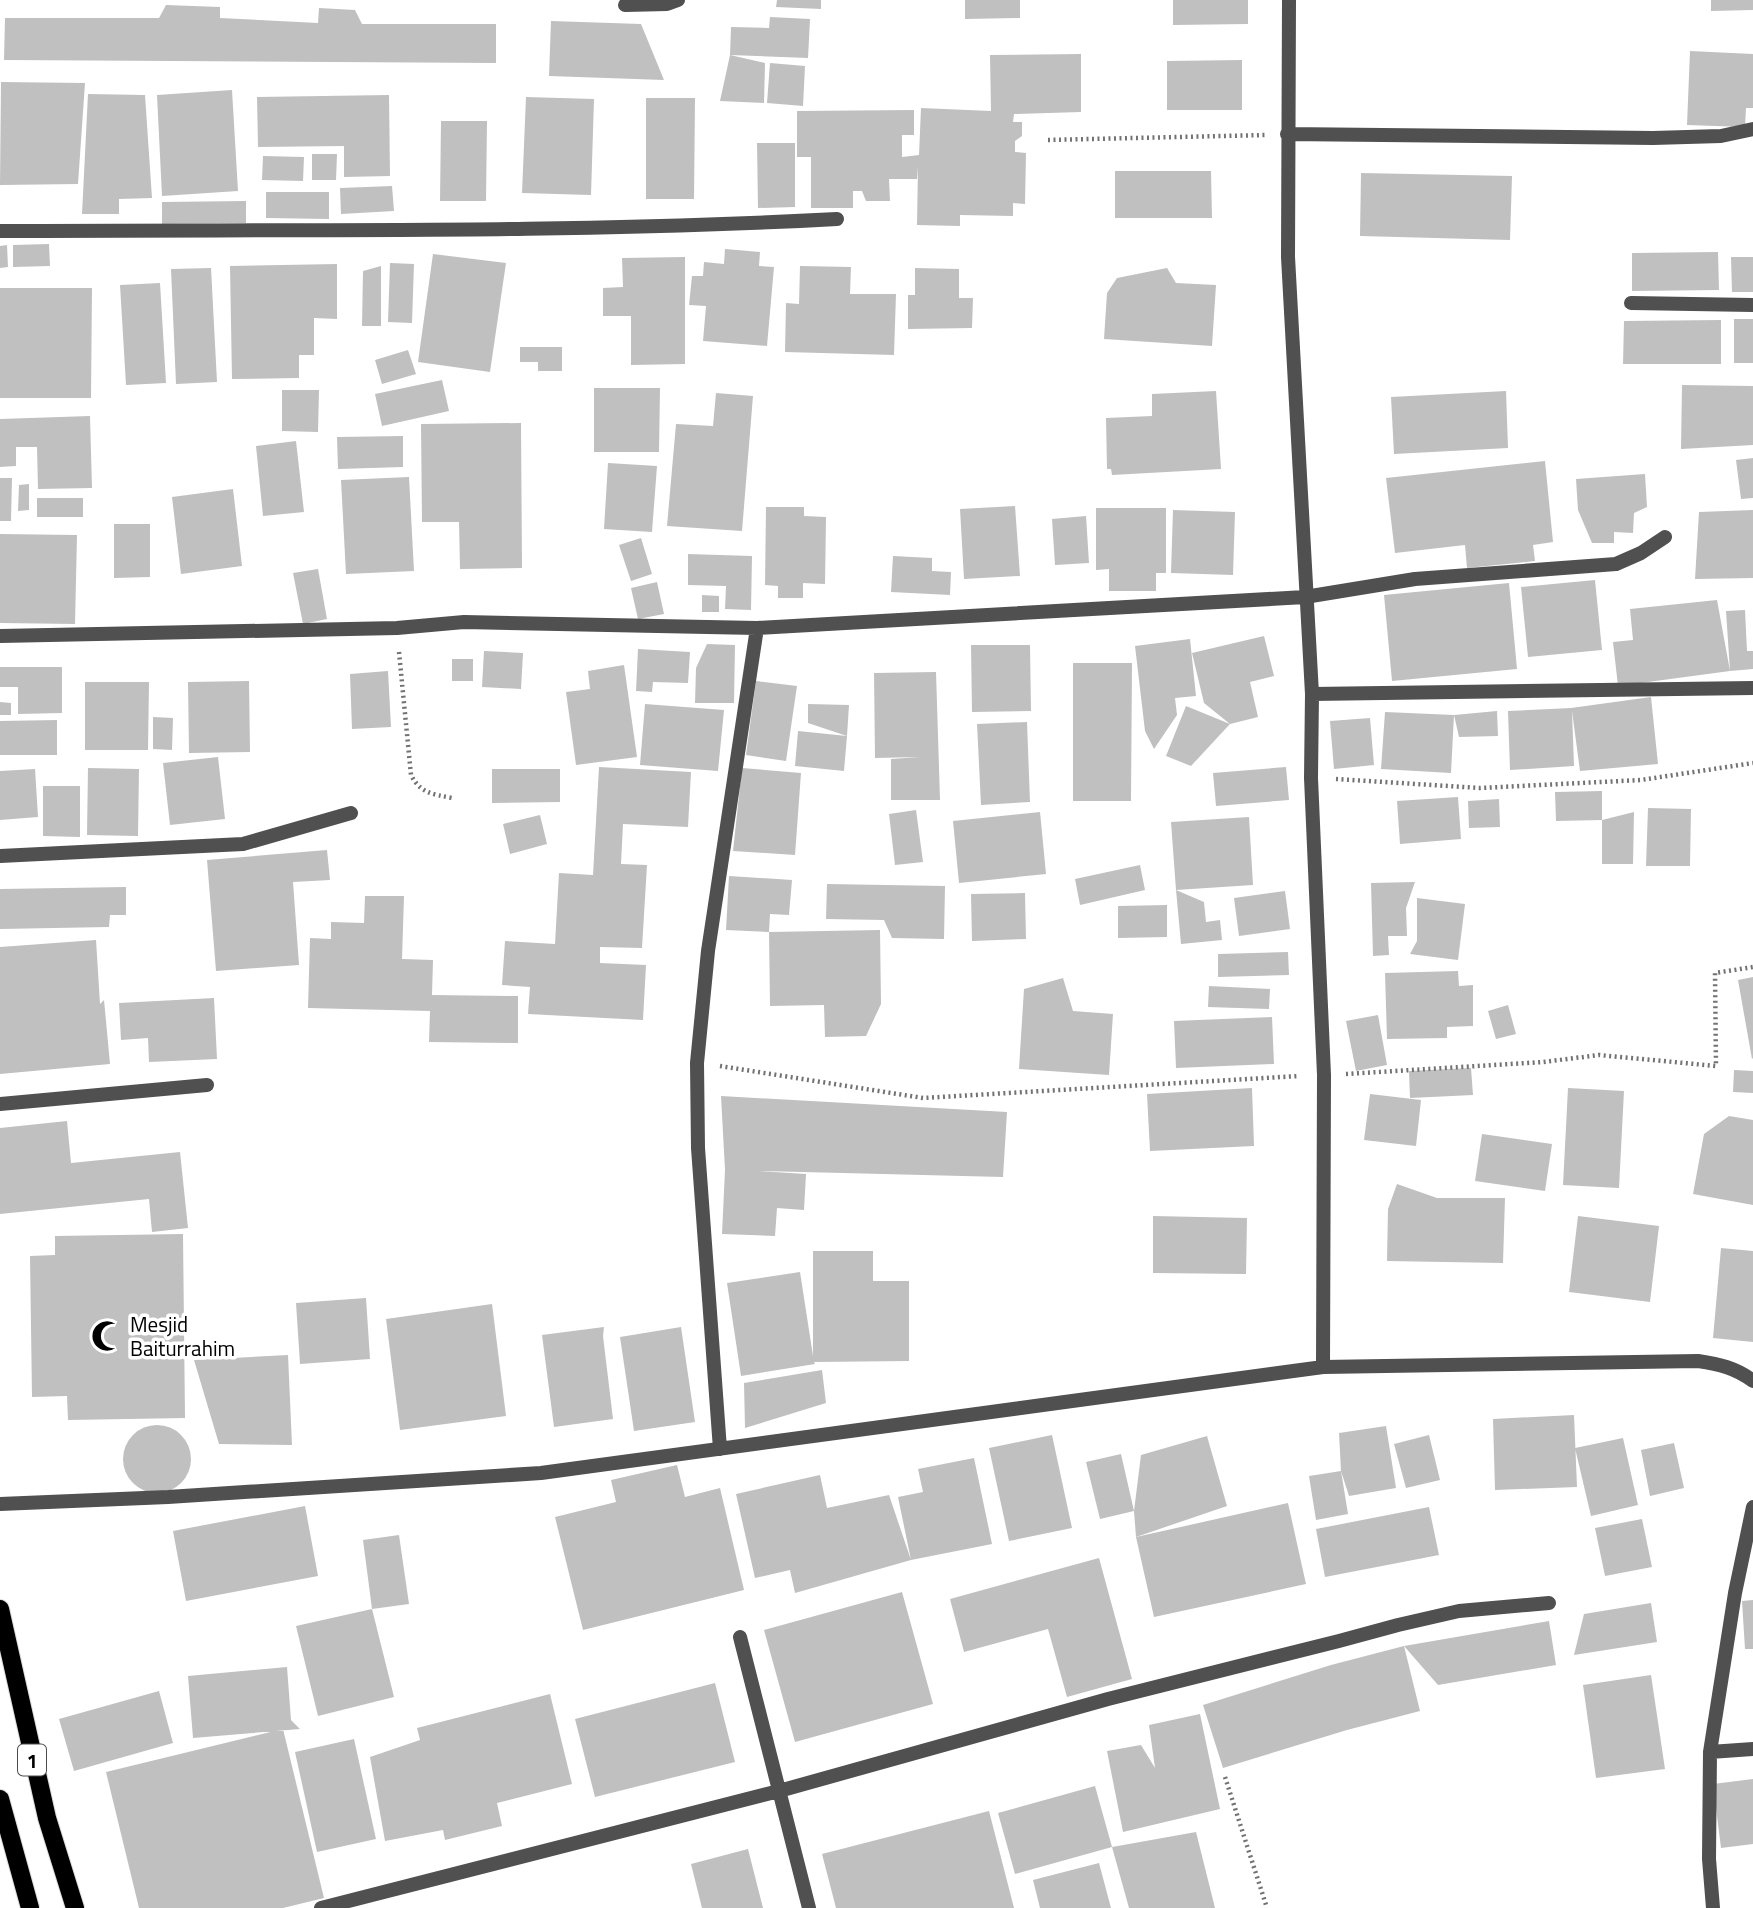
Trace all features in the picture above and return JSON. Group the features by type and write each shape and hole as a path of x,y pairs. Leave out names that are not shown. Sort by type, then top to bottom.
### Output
{"main road":[{"name":"1","path":"0,1609 47,1818 75,1908"},
{"name":"1","path":"0,1799 30,1908"}],"street":[{"path":"625,5 667,4 678,0"},
{"path":"1289,0 1288,257 1312,694 1311,778 1324,1075 1323,1367"},
{"path":"1287,134 1653,138 1721,136 1753,129"},
{"path":"0,231 597,227 733,225 837,219"},
{"path":"1632,303 1753,305"},
{"path":"0,636 397,628 464,622 757,628 1305,597 1415,579 1616,564 1641,553 1665,537"},
{"path":"720,1449 698,1148 697,1063 708,951 757,628"},
{"path":"1312,694 1753,688"},
{"path":"0,856 243,844 351,813"},
{"path":"0,1104 207,1085"},
{"path":"0,1504 168,1497 541,1473 1323,1367 1698,1361 1720,1364 1742,1372 1753,1381"},
{"path":"1713,1908 1709,1859 1710,1752 1735,1593 1753,1507"},
{"path":"321,1908 779,1791 1108,1699 1398,1625 1459,1611 1549,1602"},
{"path":"740,1637 809,1908"},
{"path":"1710,1752 1753,1749"}],"path":[{"path":"1048,139 1287,134"},
{"path":"397,628 411,775 416,787 452,798"},
{"path":"1311,778 1480,788 1641,780 1753,763"},
{"path":"697,1063 756,1070 923,1098 1543,1062 1600,1055 1716,1066 1715,973 1753,967"},
{"path":"1226,1777 1267,1908"}],"building":[{"path":"777,0 821,0 821,9 776,7"},
{"path":"965,0 1020,0 1020,18 965,19"},
{"path":"1173,0 1248,0 1248,24 1173,25"},
{"path":"1711,0 1753,0 1753,10 1711,11"},
{"path":"166,5 220,7 220,18 318,23 319,8 355,10 362,24 496,24 496,63 4,60 5,18 159,18"},
{"path":"770,17 810,19 808,58 730,55 731,27 769,28"},
{"path":"551,21 641,24 664,80 549,76"},
{"path":"1690,51 1753,54 1753,108 1746,108 1745,127 1687,125"},
{"path":"1081,54 1081,112 1014,114 1013,122 1022,122 1022,136 1015,141 1015,152 1026,153 1025,204 1013,203 1013,216 960,215 960,226 917,225 918,166 917,179 889,179 890,201 866,201 862,191 853,191 853,208 811,208 811,157 797,157 797,111 914,110 914,135 902,135 902,157 919,155 921,108 991,111 990,55"},
{"path":"730,55 765,63 764,103 720,101"},
{"path":"1242,60 1242,110 1167,110 1167,61"},
{"path":"770,63 805,66 803,106 767,103"},
{"path":"1,82 85,83 78,184 0,185"},
{"path":"232,90 238,191 162,196 157,95"},
{"path":"88,94 145,95 152,198 119,199 119,214 82,214"},
{"path":"389,95 390,176 344,177 344,146 258,147 257,97"},
{"path":"526,97 594,99 591,195 522,193"},
{"path":"646,98 695,98 694,199 646,199"},
{"path":"441,121 487,121 486,201 440,201"},
{"path":"757,143 795,143 795,207 758,208"},
{"path":"312,154 337,154 336,180 312,180"},
{"path":"263,156 304,157 303,181 262,180"},
{"path":"1115,171 1211,171 1212,218 1115,218"},
{"path":"1361,173 1512,176 1510,240 1360,236"},
{"path":"392,186 394,211 341,214 340,188"},
{"path":"266,192 329,192 329,219 266,218"},
{"path":"246,201 246,223 162,224 162,202"},
{"path":"49,244 50,266 13,267 13,245"},
{"path":"7,245 8,267 0,268 0,246"},
{"path":"725,249 760,252 759,266 774,267 767,346 703,341 706,306 689,305 692,276 703,276 704,262 724,264"},
{"path":"1718,252 1719,290 1632,291 1632,253"},
{"path":"433,254 506,263 490,372 418,362"},
{"path":"685,257 685,364 631,365 631,316 603,316 603,288 623,287 622,258"},
{"path":"1731,257 1753,257 1753,292 1732,292"},
{"path":"390,263 414,264 412,323 388,322"},
{"path":"337,264 337,319 314,318 314,355 299,355 299,378 232,379 230,266"},
{"path":"381,266 381,326 362,326 363,271"},
{"path":"800,266 851,267 850,294 896,294 894,355 785,352 786,303 799,304"},
{"path":"211,268 217,382 176,384 171,269"},
{"path":"915,268 959,269 959,298 973,298 972,328 908,329 908,295 915,295"},
{"path":"1167,268 1176,283 1216,285 1212,346 1104,339 1107,293 1117,278"},
{"path":"160,283 166,383 126,385 120,285"},
{"path":"0,288 92,288 91,398 0,398"},
{"path":"1734,319 1753,319 1753,363 1734,363"},
{"path":"1721,320 1721,364 1623,364 1624,321"},
{"path":"520,347 562,347 562,371 538,371 538,362 520,362"},
{"path":"408,350 416,374 382,384 375,360"},
{"path":"442,380 449,411 382,426 375,394"},
{"path":"1682,385 1753,386 1753,445 1681,449"},
{"path":"594,388 660,388 659,452 594,452"},
{"path":"282,390 319,390 318,432 282,431"},
{"path":"1216,391 1221,469 1112,475 1111,469 1107,469 1106,418 1152,416 1152,394"},
{"path":"1506,391 1508,448 1394,454 1391,397"},
{"path":"716,393 753,396 742,531 667,526 676,424 713,426"},
{"path":"90,416 92,488 38,489 37,447 16,447 16,466 0,467 0,419"},
{"path":"521,423 522,568 460,569 459,522 422,522 421,424"},
{"path":"403,436 403,467 338,469 337,437"},
{"path":"296,441 304,512 263,516 256,446"},
{"path":"1753,458 1753,498 1741,499 1736,460"},
{"path":"1545,461 1553,542 1533,545 1535,561 1467,568 1465,545 1395,553 1386,478"},
{"path":"608,463 657,466 652,532 604,529"},
{"path":"1645,474 1647,507 1634,513 1633,533 1614,532 1614,543 1592,543 1578,510 1576,479"},
{"path":"409,477 414,571 346,574 341,480"},
{"path":"0,478 12,478 11,521 0,521"},
{"path":"29,484 29,510 18,511 19,485"},
{"path":"233,489 242,566 181,574 172,497"},
{"path":"37,498 83,498 83,517 37,517"},
{"path":"1015,506 1020,576 964,579 960,509"},
{"path":"766,507 804,507 804,516 826,517 825,584 803,583 803,598 778,598 778,586 765,585"},
{"path":"1096,508 1166,508 1166,573 1156,573 1156,591 1109,591 1109,569 1096,570"},
{"path":"1173,510 1235,512 1233,575 1171,573"},
{"path":"1753,510 1753,578 1695,579 1699,512"},
{"path":"1086,516 1089,563 1055,565 1052,519"},
{"path":"114,524 150,524 150,577 114,578"},
{"path":"0,534 77,535 75,624 0,623"},
{"path":"641,538 652,574 631,581 619,545"},
{"path":"688,554 752,556 751,610 725,609 726,586 688,585"},
{"path":"893,556 932,558 932,571 951,572 950,595 891,592"},
{"path":"318,569 327,619 303,624 293,573"},
{"path":"1595,580 1602,650 1528,657 1521,587"},
{"path":"657,582 664,614 638,619 631,588"},
{"path":"1509,583 1517,669 1392,681 1384,595"},
{"path":"702,595 719,596 719,612 702,612"},
{"path":"1717,600 1730,671 1618,686 1613,642 1633,640 1630,609"},
{"path":"1745,610 1747,651 1753,651 1753,669 1730,671 1726,611"},
{"path":"1264,636 1274,676 1250,682 1258,717 1230,724 1204,703 1192,653"},
{"path":"1190,639 1196,696 1175,698 1177,715 1154,749 1145,731 1135,646"},
{"path":"707,644 735,645 734,703 695,703 696,668"},
{"path":"971,645 1030,645 1031,711 972,712"},
{"path":"638,649 690,652 688,683 653,682 652,692 636,691"},
{"path":"484,651 523,653 521,689 482,687"},
{"path":"452,659 473,659 473,681 452,681"},
{"path":"1073,663 1132,663 1131,801 1073,801"},
{"path":"624,665 637,757 576,765 566,692 590,689 588,671"},
{"path":"0,667 62,667 62,713 18,714 18,687 0,687"},
{"path":"388,671 391,727 352,729 350,674"},
{"path":"936,672 940,800 891,800 891,759 920,757 875,758 874,673"},
{"path":"249,681 250,752 189,753 188,682"},
{"path":"756,681 797,686 786,761 746,755"},
{"path":"85,682 149,682 148,750 85,750"},
{"path":"1651,697 1658,764 1580,771 1572,711 1574,766 1510,770 1508,711 1571,708"},
{"path":"0,702 11,703 11,715 0,715"},
{"path":"645,704 724,710 718,771 640,765"},
{"path":"808,704 849,705 847,736 808,723"},
{"path":"1186,706 1230,724 1191,766 1166,756"},
{"path":"1497,711 1498,736 1459,737 1454,715"},
{"path":"1385,712 1454,715 1451,773 1381,769"},
{"path":"153,717 173,718 172,750 153,749"},
{"path":"1370,718 1374,765 1334,769 1330,721"},
{"path":"57,720 57,755 0,755 0,721"},
{"path":"1027,722 1030,802 981,805 977,724"},
{"path":"798,731 847,736 844,771 795,766"},
{"path":"218,757 225,819 170,825 163,763"},
{"path":"599,767 691,772 688,827 623,824 621,864 647,865 642,948 600,947 600,963 646,965 643,1020 528,1014 530,987 502,985 505,941 555,944 559,873 593,875"},
{"path":"1286,767 1289,800 1216,806 1213,773"},
{"path":"88,768 139,769 138,836 87,835"},
{"path":"742,768 801,773 795,855 733,851"},
{"path":"35,769 38,817 0,820 0,771"},
{"path":"492,769 560,769 560,802 492,803"},
{"path":"43,786 80,786 80,837 43,836"},
{"path":"1602,791 1602,820 1556,821 1555,792"},
{"path":"1458,797 1461,839 1400,844 1397,801"},
{"path":"1499,799 1500,827 1469,828 1468,801"},
{"path":"1648,808 1691,809 1690,866 1646,866"},
{"path":"916,810 923,862 895,865 889,814"},
{"path":"1040,812 1046,874 959,883 953,821"},
{"path":"1634,812 1633,864 1602,864 1602,820"},
{"path":"540,815 547,844 510,854 503,824"},
{"path":"1249,817 1253,885 1176,890 1171,822"},
{"path":"327,850 330,880 293,882 299,965 216,971 207,860"},
{"path":"1140,865 1145,890 1080,905 1075,879"},
{"path":"729,876 792,880 789,915 770,914 769,932 726,930"},
{"path":"1415,882 1406,908 1407,936 1388,936 1389,955 1373,956 1371,883"},
{"path":"827,884 945,886 944,939 892,938 884,920 826,919"},
{"path":"126,887 126,915 110,915 109,927 0,929 0,889"},
{"path":"1176,890 1204,902 1206,922 1220,920 1222,940 1181,944"},
{"path":"1285,891 1290,929 1239,936 1234,898"},
{"path":"1025,893 1026,939 972,941 971,894"},
{"path":"365,896 404,896 402,959 433,960 432,995 518,996 518,1043 429,1042 430,1011 308,1008 310,938 331,939 331,922 364,923"},
{"path":"1417,898 1465,904 1458,960 1410,954 1417,941"},
{"path":"1167,905 1167,937 1118,938 1118,906"},
{"path":"880,930 881,1004 866,1036 825,1037 824,1005 770,1006 769,932"},
{"path":"96,940 100,1004 104,1000 110,1064 0,1074 0,947"},
{"path":"1288,952 1289,975 1218,977 1218,954"},
{"path":"1458,971 1459,986 1473,985 1473,1026 1447,1027 1447,1038 1387,1039 1385,973"},
{"path":"1753,977 1753,1058 1752,1059 1738,980"},
{"path":"1063,978 1073,1011 1113,1014 1109,1075 1019,1069 1024,989"},
{"path":"1209,986 1270,989 1269,1009 1208,1007"},
{"path":"214,998 217,1059 149,1062 148,1038 121,1040 119,1003"},
{"path":"1508,1005 1516,1034 1496,1039 1488,1011"},
{"path":"1378,1015 1387,1065 1356,1071 1346,1021"},
{"path":"1272,1017 1274,1064 1176,1068 1174,1021"},
{"path":"1471,1068 1473,1095 1410,1098 1409,1071"},
{"path":"1734,1070 1753,1071 1753,1093 1733,1092"},
{"path":"1252,1088 1254,1146 1150,1151 1147,1094"},
{"path":"1568,1088 1624,1091 1619,1188 1563,1185"},
{"path":"1370,1094 1421,1100 1416,1146 1364,1140"},
{"path":"721,1096 1007,1112 1003,1177 758,1171 806,1174 804,1210 777,1208 775,1236 722,1234 725,1170"},
{"path":"1729,1116 1753,1120 1753,1205 1693,1194 1704,1134"},
{"path":"67,1121 71,1163 180,1152 188,1228 152,1232 149,1199 0,1214 0,1128"},
{"path":"1482,1134 1552,1144 1545,1191 1475,1181"},
{"path":"1397,1184 1437,1198 1505,1198 1503,1263 1387,1261 1388,1209"},
{"path":"1153,1216 1247,1218 1246,1274 1153,1273"},
{"path":"1578,1216 1659,1226 1650,1302 1569,1292"},
{"name":"Mesjid Baiturrahim","path":"183,1234 185,1418 68,1420 67,1396 32,1397 30,1256 55,1255 55,1236"},
{"path":"1721,1248 1753,1251 1753,1342 1713,1338"},
{"path":"813,1251 873,1251 873,1281 909,1281 909,1361 814,1362 815,1364 741,1376 727,1283 800,1272 813,1356"},
{"path":"366,1298 370,1359 300,1364 296,1303"},
{"path":"492,1304 506,1416 400,1430 386,1319"},
{"path":"604,1327 613,1419 554,1427 542,1335"},
{"path":"681,1327 695,1422 634,1431 620,1337"},
{"path":"288,1355 292,1445 219,1444 194,1360"},
{"path":"822,1370 826,1403 745,1428 744,1383"},
{"path":"1574,1415 1577,1487 1495,1490 1493,1419"},
{"path":"157,1425 170,1428 181,1435 188,1446 191,1459 188,1472 181,1483 170,1490 157,1493 144,1490 133,1483 126,1472 123,1459 126,1446 133,1435 144,1428"},
{"path":"1386,1426 1396,1488 1349,1496 1341,1471 1339,1433"},
{"path":"1052,1435 1072,1528 1009,1541 989,1448"},
{"path":"1429,1435 1440,1480 1406,1488 1394,1444"},
{"path":"1207,1436 1227,1506 1136,1537 1134,1511 1141,1455"},
{"path":"1623,1438 1638,1505 1591,1516 1575,1448"},
{"path":"1674,1443 1684,1488 1650,1496 1641,1450"},
{"path":"1121,1454 1134,1511 1100,1519 1086,1462"},
{"path":"974,1458 992,1544 911,1560 898,1497 923,1492 918,1469"},
{"path":"677,1465 685,1497 720,1488 744,1590 583,1630 555,1517 616,1502 611,1480"},
{"path":"1341,1471 1348,1514 1316,1520 1309,1476"},
{"path":"820,1475 827,1508 889,1495 911,1560 795,1593 790,1570 755,1578 736,1494"},
{"path":"1288,1503 1306,1584 1154,1617 1136,1537"},
{"path":"305,1506 318,1576 186,1601 173,1531"},
{"path":"1429,1507 1439,1555 1325,1577 1316,1529"},
{"path":"1642,1519 1652,1567 1605,1576 1595,1528"},
{"path":"399,1535 409,1604 372,1609 363,1540"},
{"path":"1099,1558 1132,1679 1067,1697 1048,1629 964,1652 950,1599"},
{"path":"902,1592 933,1704 795,1742 764,1630"},
{"path":"1753,1600 1753,1649 1745,1649 1742,1601"},
{"path":"1651,1603 1657,1642 1574,1655 1584,1614"},
{"path":"372,1609 394,1697 318,1716 296,1626"},
{"path":"1549,1621 1556,1665 1438,1685 1404,1646"},
{"path":"1404,1646 1420,1711 1223,1768 1203,1705 1331,1665"},
{"path":"287,1667 291,1720 300,1729 193,1738 188,1676"},
{"path":"1651,1675 1665,1769 1596,1778 1583,1685"},
{"path":"715,1683 735,1762 595,1797 575,1719"},
{"path":"159,1691 173,1743 74,1771 59,1719"},
{"path":"550,1694 572,1784 497,1803 502,1826 445,1840 443,1830 385,1841 370,1757 420,1740 417,1728"},
{"path":"1200,1714 1220,1809 1123,1832 1107,1751 1141,1745 1155,1768 1149,1725"},
{"path":"283,1729 324,1898 283,1908 139,1908 106,1772"},
{"path":"354,1739 376,1839 317,1852 295,1752"},
{"path":"1753,1779 1753,1844 1721,1848 1713,1784"},
{"path":"1095,1786 1112,1847 1015,1874 998,1813"},
{"path":"989,1811 1014,1908 836,1908 822,1854"},
{"path":"1196,1832 1215,1908 1129,1908 1112,1847"},
{"path":"748,1849 763,1908 702,1908 691,1864"},
{"path":"1099,1863 1111,1908 1040,1908 1033,1880"}],"place":[{"name":"Mesjid Baiturrahim","path":"107,1336"}]}
